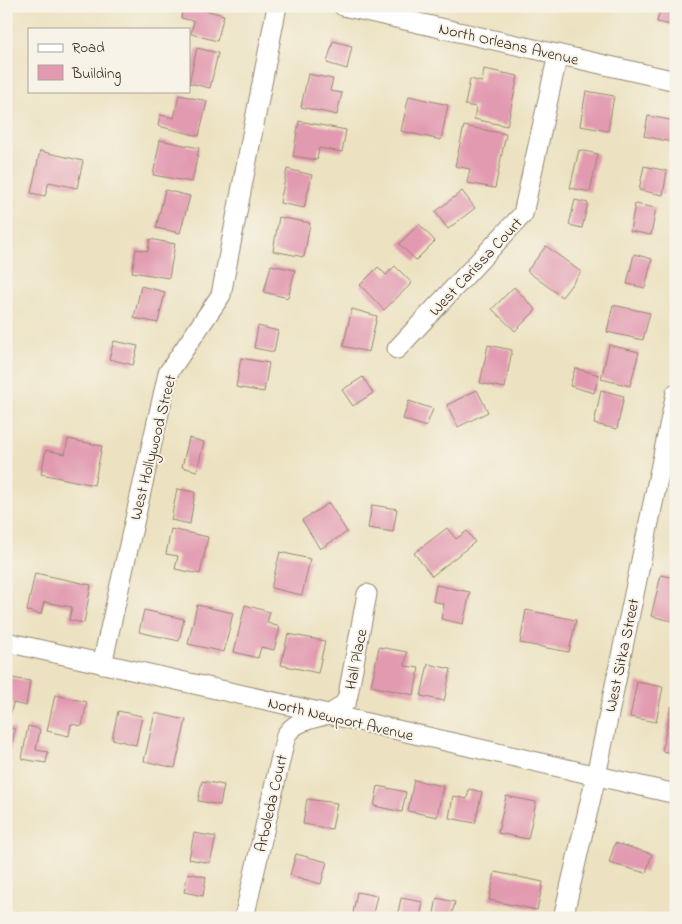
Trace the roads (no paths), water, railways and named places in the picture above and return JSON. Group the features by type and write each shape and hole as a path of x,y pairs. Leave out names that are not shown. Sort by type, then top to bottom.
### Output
{"street":[{"name":"West Hollywood Street","path":"102,664 168,373 221,295 277,6"},
{"name":"North Orleans Avenue","path":"343,6 676,81"},
{"name":"West Carissa Court","path":"397,349 523,214 558,54"},
{"name":"West Sitka Street","path":"563,918 596,776 676,392"},
{"name":"Hall Place","path":"328,714 342,707 347,700 367,594"},
{"name":"North Newport Avenue","path":"6,642 676,794"},
{"name":"Arboleda Court","path":"244,918 286,734 297,724 328,714"}]}
